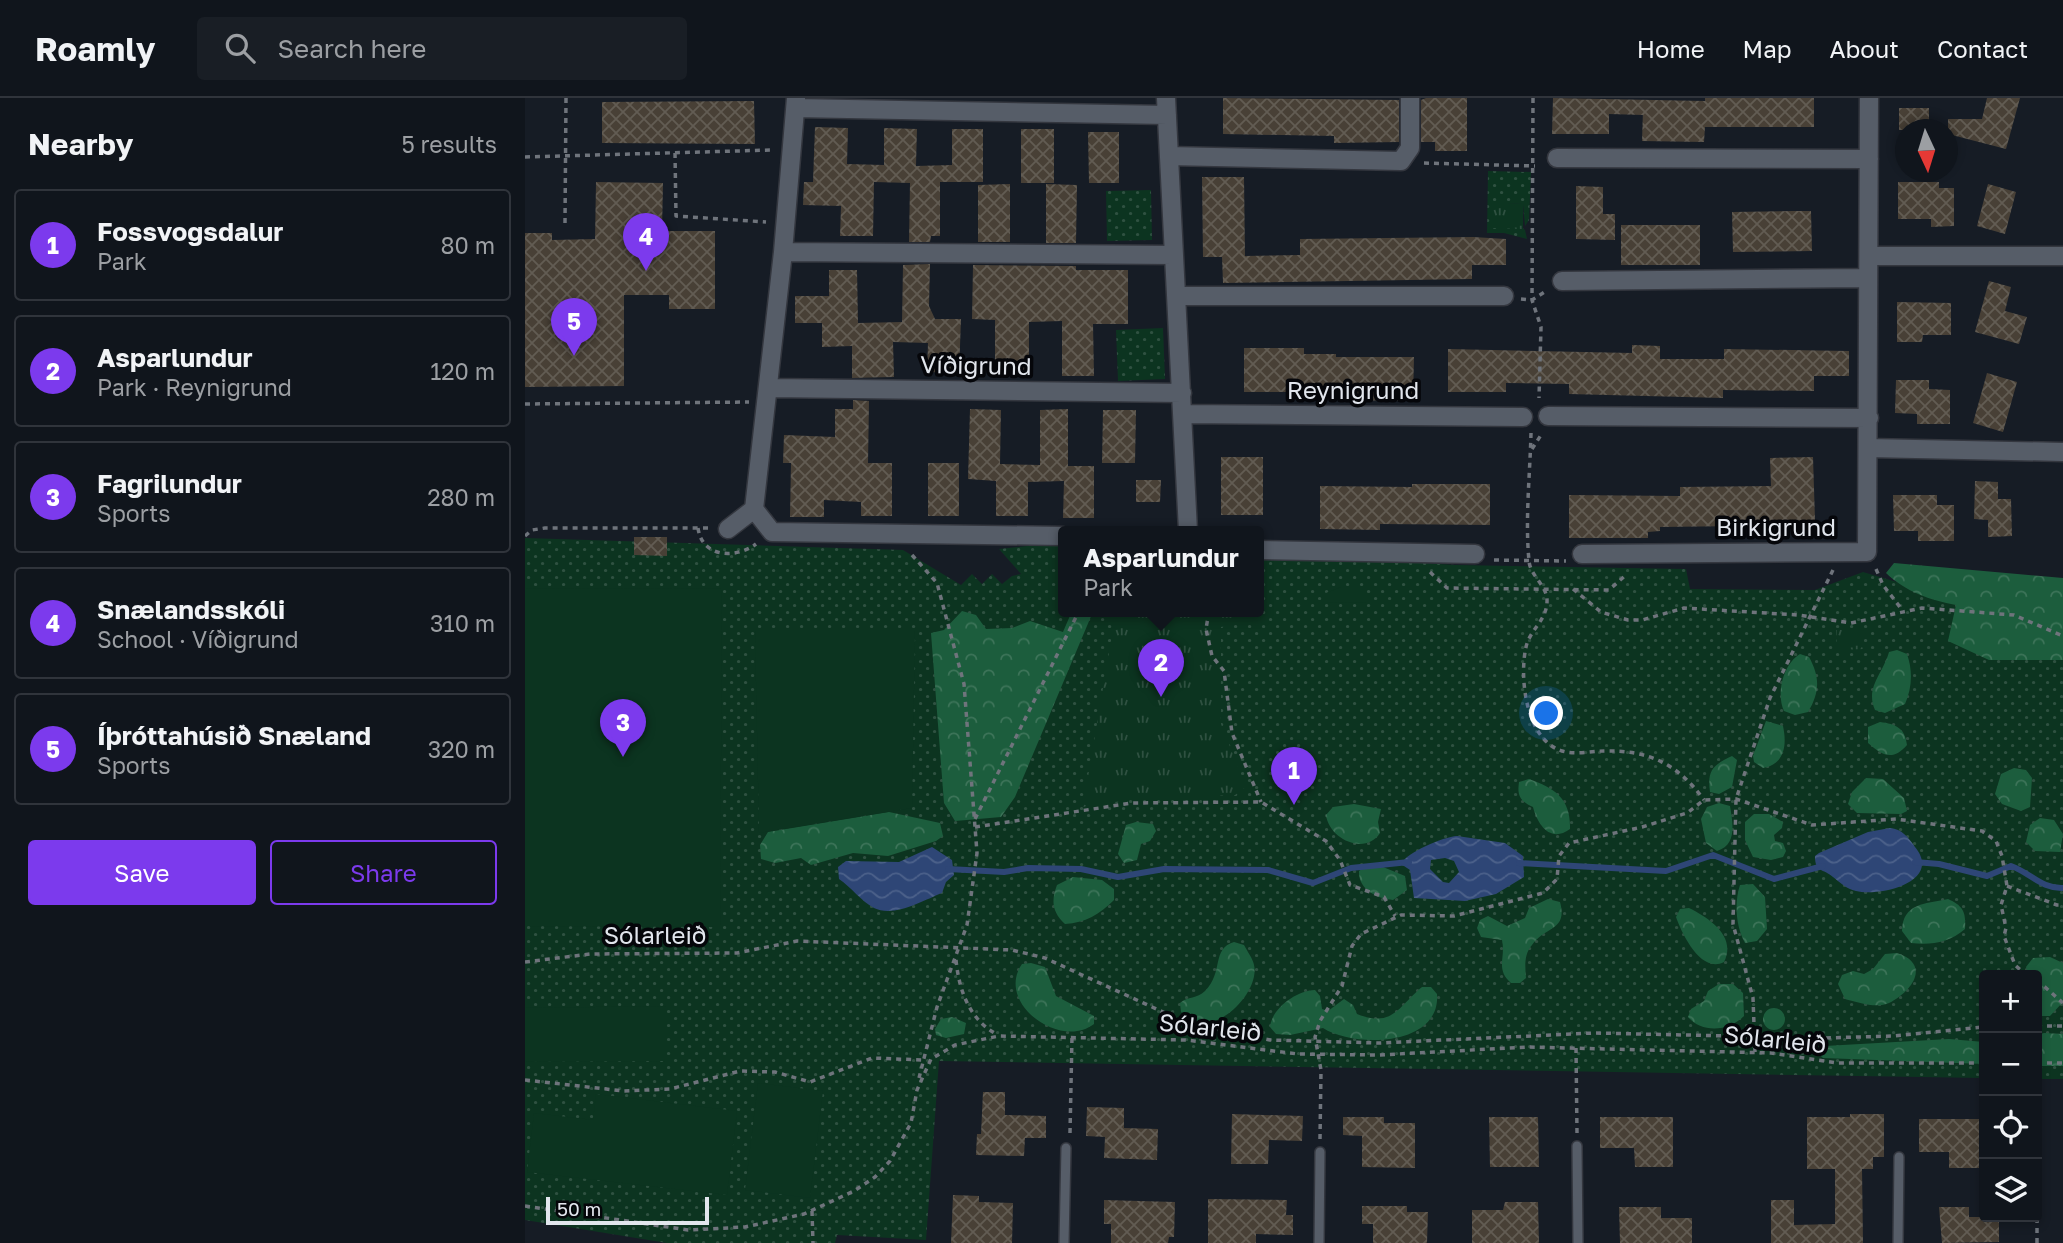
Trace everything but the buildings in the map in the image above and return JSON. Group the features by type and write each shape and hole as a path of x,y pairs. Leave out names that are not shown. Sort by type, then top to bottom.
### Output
{"street":[{"path":"1169,156 1401,161 1409,148 1411,98"},
{"name":"Birkigrund","path":"1582,554 1867,552 1868,98"},
{"path":"728,529 754,509 769,395 796,103 1167,107 1188,526"},
{"path":"1557,158 1869,159"},
{"path":"783,252 1174,255"},
{"path":"1869,256 2063,256"},
{"path":"1562,281 1866,278"},
{"path":"1176,296 1504,296"},
{"name":"Víðigrund","path":"769,395 1181,393"},
{"name":"Reynigrund","path":"1182,414 1535,417"},
{"path":"1535,417 1869,418"},
{"path":"1869,448 2063,452"},
{"path":"754,509 772,532 1058,536"},
{"path":"1264,550 1475,554"}],"lane":[{"path":"1577,1146 1578,1243"},
{"path":"1064,1243 1066,1148"},
{"path":"1319,1243 1320,1152"},
{"path":"1898,1243 1899,1157"}],"path":[{"path":"565,223 566,98"},
{"path":"1533,98 1531,300 1541,327 1541,392 1535,417 1529,561 1547,595 1547,607 1539,626 1526,645 1524,661 1527,693 1539,734 1552,747 1561,751 1624,750 1667,763 1688,777 1704,800"},
{"path":"525,157 792,150"},
{"path":"675,153 676,216 785,223"},
{"path":"1401,161 1534,166 1557,158"},
{"path":"1523,227 1531,229"},
{"path":"1504,296 1531,300 1562,281"},
{"path":"525,404 769,395"},
{"path":"525,536 532,530 545,528 698,528"},
{"path":"903,534 903,546 924,565 937,583 964,684 977,853 973,890 959,947 937,1007 917,1090"},
{"path":"1755,1052 1753,998 1733,924 1736,799 1770,698 1842,552"},
{"path":"1867,552 1883,585 1903,611"},
{"path":"1475,554 1491,560 1565,562 1582,554"},
{"path":"1422,565 1447,588 1609,590 1638,564 1640,554"},
{"path":"1573,589 1601,612 1628,620 1684,608 1851,623 1921,608 2014,615 2063,636"},
{"path":"974,821 1076,617"},
{"path":"1208,617 1206,629 1212,656 1224,671 1232,733 1261,802"},
{"path":"1320,1152 1321,1070 1315,1042 1320,1021 1342,986 1352,946 1361,934 1395,916 1454,916 1543,894 1557,879 1559,856 1569,843 1641,827 1687,813 1704,800 1736,799 1812,825 1896,819 1982,831 1996,841 2002,856 2007,886 2001,905 2004,936 2015,965 2020,970"},
{"path":"975,827 1132,803 1261,802 1326,841 1340,860 1346,878 1357,890 1384,897 1395,916"},
{"path":"2007,886 2063,905"},
{"name":"Sólarleið","path":"525,962 590,954 737,953 797,941 1012,950 1045,958 1160,1013 1214,1031 1261,1039 1315,1042 1379,1043 1594,1033 1893,1036 1979,1027"},
{"path":"955,957 958,982 965,1000 986,1029 999,1036"},
{"path":"2042,984 2063,1003"},
{"path":"2042,1026 2063,1026"},
{"name":"Sólarleið","path":"525,1206 688,1230 745,1227 812,1211 854,1191 875,1177 890,1161 911,1123 917,1090 930,1059 955,1045 999,1036 1176,1040 1274,1053 1576,1048 1755,1052 1837,1063 1979,1063"},
{"path":"1066,1148 1070,1134 1072,1037"},
{"path":"1576,1048 1577,1146"},
{"path":"525,1080 624,1091 670,1089 740,1071 775,1072 810,1082 873,1058 923,1060"},
{"path":"2042,1063 2063,1063"},
{"path":"2037,1096 2037,1243"},
{"path":"812,1211 813,1243"}],"green space":[{"path":"1488,171 1531,172 1529,220 1525,226 1523,204 1492,203 1525,230 1527,239 1504,233 1487,233"},
{"path":"1151,190 1152,240 1107,241 1106,191"},
{"path":"1492,202 1523,204 1523,229 1491,228"},
{"path":"1163,328 1165,379 1118,381 1116,330"},
{"path":"525,538 903,550 961,585 972,574 982,584 992,574 1002,584 1012,576 1021,574 999,549 1058,543 1058,617 1264,617 1264,554 1456,565 1686,569 1690,589 1815,590 1863,572 2018,618 2063,636 2063,1079 2042,1079 2042,970 1979,970 1979,1078 939,1061 926,1240 837,1235 835,1243 667,1243 525,1220"},
{"path":"1894,563 2063,578 2063,660 1989,660 1948,641 1956,605 1928,598 1902,585 1886,573"},
{"path":"1341,587 1366,587 1366,603 1326,602 1326,593"},
{"path":"525,588 722,589 720,927 525,926"},
{"path":"962,611 976,615 986,629 1012,628 1030,621 1063,632 1069,617 1091,617 1015,797 1001,817 955,821 944,803 931,633 944,630"},
{"path":"1115,617 1259,617 1259,621 1221,627 1221,724 1246,787 1235,795 1134,799 1083,807"},
{"path":"1836,630 1865,630 1863,649 1837,650"},
{"path":"755,631 915,631 912,808 759,833"},
{"path":"1897,650 1907,654 1911,673 1909,692 1905,704 1885,713 1875,710 1872,702 1873,687 1889,652"},
{"path":"1800,654 1809,657 1817,684 1815,698 1808,712 1795,715 1784,711 1781,688 1785,672"},
{"path":"1766,721 1783,726 1785,740 1780,758 1763,768 1754,762 1753,756"},
{"path":"1880,722 1891,724 1902,731 1907,745 1902,750 1892,755 1883,754 1868,743 1868,727"},
{"path":"1732,756 1737,760 1732,787 1719,794 1710,792 1709,778 1713,769"},
{"path":"2014,768 2026,770 2032,778 2030,807 2021,811 2002,804 1995,794 2001,774"},
{"path":"1866,778 1883,779 1904,798 1907,811 1901,814 1857,813 1848,804 1852,792"},
{"path":"1529,779 1547,786 1560,796 1568,810 1570,829 1557,834 1542,826 1533,807 1525,803 1519,794 1519,782"},
{"path":"1719,803 1730,806 1732,833 1728,844 1717,851 1706,843 1701,819 1707,807"},
{"path":"1354,804 1381,809 1378,822 1380,833 1366,843 1357,844 1340,837 1329,824 1326,815 1333,807"},
{"path":"889,812 940,823 943,836 936,841 888,856 853,853 811,865 801,858 775,863 761,859 760,845 768,832"},
{"path":"1754,814 1769,814 1783,822 1782,828 1774,835 1775,841 1783,843 1786,851 1783,857 1771,860 1753,857 1745,840 1745,822"},
{"path":"2040,818 2054,820 2063,834 2060,852 2035,851 2026,842 2030,825"},
{"path":"1136,822 1153,824 1156,831 1150,841 1141,844 1137,860 1124,863 1118,854 1126,825"},
{"path":"1365,867 1383,867 1405,876 1407,890 1393,900 1375,895 1365,888 1360,878 1359,871"},
{"path":"1073,877 1102,880 1114,889 1114,900 1092,917 1065,924 1055,911 1054,896 1057,885"},
{"path":"1753,884 1765,897 1767,929 1757,941 1745,943 1738,922 1737,899 1740,885"},
{"path":"1548,899 1560,902 1561,918 1529,949 1526,978 1520,983 1511,983 1503,973 1502,940 1481,937 1477,928 1480,920 1488,916 1507,926 1525,918 1529,908"},
{"path":"1948,899 1958,904 1963,911 1965,929 1939,942 1911,943 1902,931 1906,915 1916,906"},
{"path":"1689,908 1705,917 1724,936 1727,953 1724,962 1716,964 1700,958 1688,942 1676,917 1680,909"},
{"path":"1234,942 1244,945 1253,963 1254,974 1248,992 1235,1008 1219,1019 1203,1022 1188,1017 1181,1012 1180,1003 1205,991 1211,984 1222,950"},
{"path":"1897,953 1907,958 1916,970 1915,978 1905,992 1884,1005 1845,999 1838,984 1842,975 1853,971 1864,974 1873,969 1885,954"},
{"path":"2050,957 2063,963 2063,1002 2050,1016 2042,1016 2042,970 2027,970 2033,958"},
{"path":"1031,963 1045,967 1056,996 1094,1016 1094,1024 1080,1030 1065,1031 1049,1027 1035,1018 1024,1007 1017,993 1016,979 1022,964"},
{"path":"1719,984 1733,984 1743,993 1744,1016 1724,1027 1701,1026 1688,1017 1691,1009 1704,1001 1708,991"},
{"path":"1422,987 1431,987 1437,994 1435,1011 1425,1024 1411,1033 1393,1038 1354,1039 1323,1028 1290,1035 1276,1034 1270,1027 1280,1007 1293,997 1308,991 1315,990 1320,996 1322,1009 1328,1011 1344,999 1353,1005 1357,1014 1379,1018 1394,1013"},
{"path":"666,1006 666,1061 525,1062 525,1008"},
{"path":"1774,1008 1782,1011 1785,1019 1782,1027 1774,1030 1766,1027 1763,1019 1766,1011"},
{"path":"952,1017 966,1023 964,1034 946,1038 936,1035 935,1029 941,1019"},
{"path":"2042,1034 2063,1034 2063,1066 2042,1066"},
{"path":"1949,1039 1979,1042 1979,1064 1823,1058 1818,1053 1825,1046"},
{"path":"758,1083 823,1091 810,1198 745,1190"},
{"path":"596,1094 737,1111 727,1195 527,1172 534,1113 593,1120"}],"water":[{"path":"1890,828 1907,837 1922,859 1921,869 1905,884 1880,891 1856,891 1816,865 1815,856 1819,853 1868,832"},
{"path":"1451,837 1505,843 1523,856 1524,877 1496,894 1465,901 1414,898 1410,870 1401,864 1418,850","holes":["1445,858 1454,861 1459,872 1449,883 1443,882 1430,869 1431,860"]},
{"path":"932,847 952,860 954,875 946,882 942,893 909,907 891,911 874,908 839,879 838,867 846,861 899,862"}],"waterway":[{"path":"1519,863 1666,871 1713,855 1774,879 1823,866"},
{"path":"948,869 1004,872 1028,868 1081,869 1118,877 1164,869 1268,870 1313,883 1351,868 1409,862"},
{"path":"1915,862 1939,864 1987,876 2011,866 2048,886 2063,888"}],"place":[{"name":"Snælandsskóli","path":"646,271"},
{"name":"Íþróttahúsið Snæland","path":"574,356"},
{"name":"Asparlundur","path":"1161,697"},
{"name":"Fagrilundur","path":"623,757"},
{"name":"Fossvogsdalur","path":"1294,805"}]}
